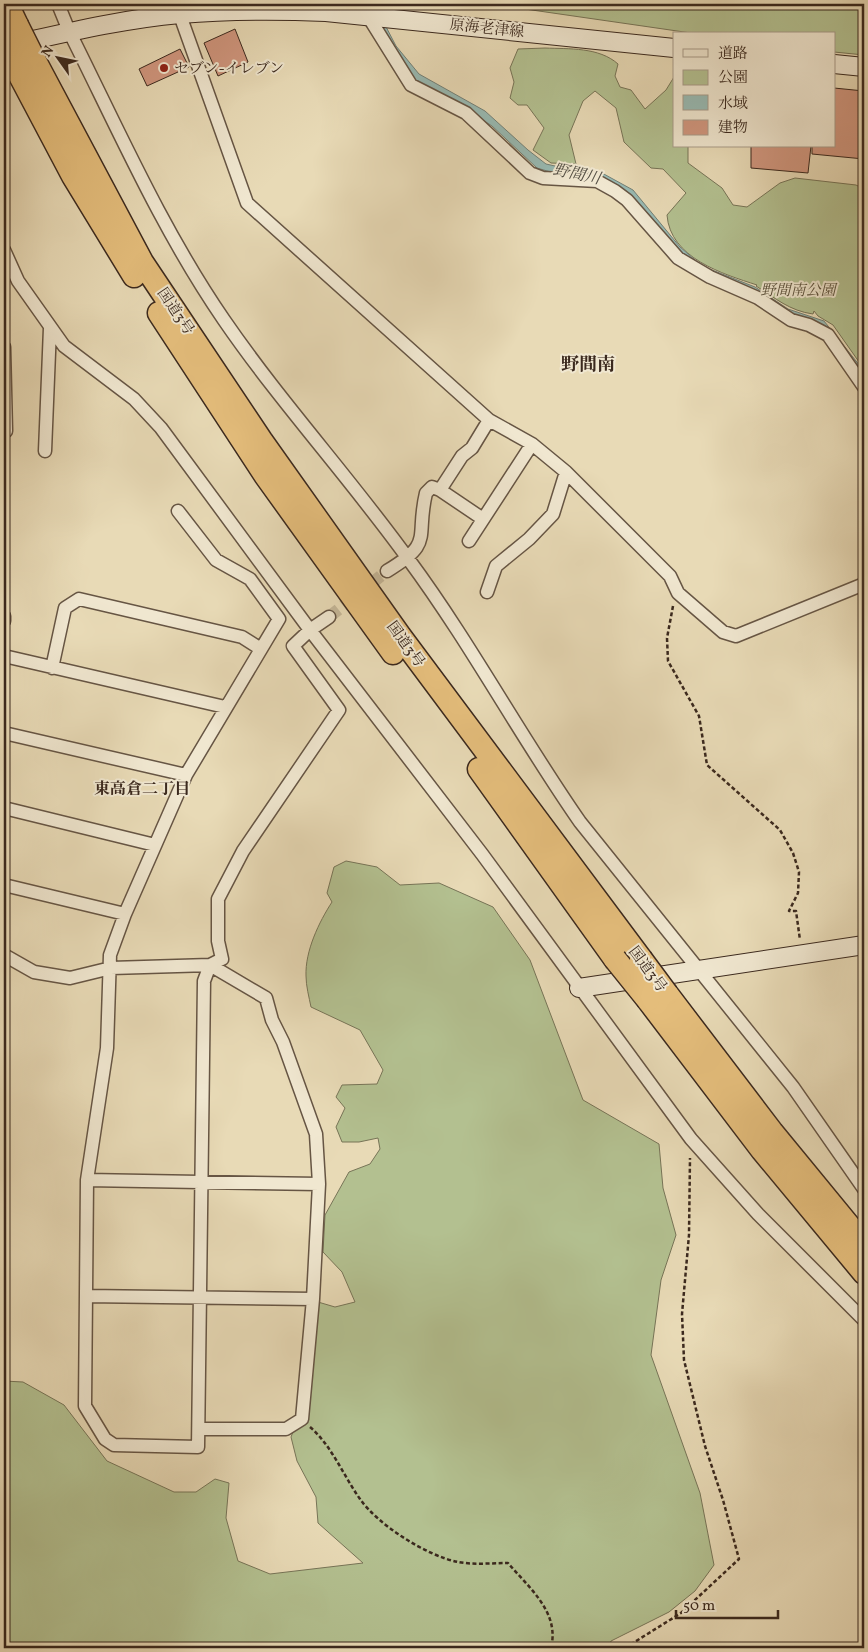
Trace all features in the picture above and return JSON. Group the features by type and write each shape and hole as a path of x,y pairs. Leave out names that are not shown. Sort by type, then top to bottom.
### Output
{"highway":[{"name":"国道3号","path":"7,4 10,34 73,176 130,268 265,475 615,959 658,997 864,1244"},
{"name":"国道3号","path":"25,65 142,262 261,440 400,636 641,960 658,997 762,1150 864,1273"}],"main road":[{"name":"原海老津線","path":"4,47 177,9 288,11 368,16 673,48"},
{"path":"836,64 864,67"},
{"path":"579,988 864,945"}],"street":[{"path":"58,4 154,201 196,278 224,321 408,558 461,633 550,779 580,822 702,970 793,1087 864,1190"},
{"path":"177,9 248,203 489,420 532,444 566,472 670,576 678,593 723,632 736,636 864,584"},
{"path":"368,16 411,84 466,113 530,173 543,178 597,181 615,190 627,200 678,258 710,277 758,298 791,320 809,325 828,335 864,387"},
{"path":"4,250 18,280 64,346 85,364 134,398 161,428 310,630 482,854 691,1139 758,1214 864,1320"},
{"path":"45,451 50,328"},
{"path":"4,347 6,431 4,430"},
{"path":"440,490 462,456 472,448 489,420"},
{"path":"469,540 532,444"},
{"path":"487,592 496,566 529,539 553,514 566,472"},
{"path":"387,571 408,558 420,545 426,493 432,487 440,490 484,519"},
{"path":"178,511 216,560 250,579 279,619 186,775 125,914 110,955 107,1048 87,1180 85,1406 105,1439 114,1445 198,1447 204,981 210,965"},
{"path":"52,668 65,608 79,599 242,637 261,649"},
{"path":"4,616 4,621"},
{"path":"4,955 34,972 70,978 111,968 210,965 222,959 218,941 218,899 243,851 339,710 293,646 310,630 329,617"},
{"path":"4,656 225,707"},
{"path":"4,733 186,775"},
{"path":"4,808 155,845"},
{"path":"4,885 125,914"},
{"path":"199,1429 286,1429 302,1419 319,1184 316,1134 272,1020 266,998 210,965"},
{"path":"87,1180 319,1184"},
{"path":"86,1296 312,1299"}],"path":[{"path":"678,593 671,609 667,638 668,661 699,716 707,765 780,830 793,853 799,872 798,893 790,911 796,911 801,954"},
{"path":"625,1648 681,1613 739,1559 723,1500 705,1446 684,1360 682,1314 689,1235 691,1139"},
{"path":"302,1419 321,1436 361,1500 374,1515 402,1536 438,1557 460,1562 508,1563 545,1606 554,1627 551,1648"}],"green space":[{"path":"455,4 864,4 864,55 836,52 836,32 684,32 525,9"},
{"name":"野間南公園","path":"518,49 574,49 602,54 618,64 615,76 620,87 631,90 645,109 666,90 673,79 673,148 688,148 688,163 722,188 733,205 747,207 780,183 795,178 856,185 864,189 864,369 833,325 818,316 814,311 813,314 790,307 757,285 700,262 678,243 670,230 667,215 686,193 663,169 651,168 624,142 616,108 595,91 583,101 569,135 576,164 551,163 533,150 544,128 527,105 518,105 510,98 514,82 510,68"},
{"path":"346,861 377,867 400,885 439,883 493,907 530,960 583,1100 659,1144 663,1188 676,1235 661,1280 651,1355 700,1493 714,1565 695,1591 669,1612 611,1641 609,1648 4,1648 4,1381 23,1382 64,1405 107,1461 174,1492 196,1492 215,1479 229,1483 226,1518 238,1561 270,1574 363,1563 318,1523 316,1497 297,1461 291,1437 310,1388 318,1302 335,1307 355,1302 342,1272 323,1252 325,1215 349,1172 370,1164 380,1149 378,1138 359,1142 342,1142 336,1127 345,1108 336,1097 342,1085 377,1084 383,1070 360,1030 311,1007 306,984 306,966 310,947 322,918 332,902 327,893 334,867"}],"water":[{"name":"野間川","path":"370,4 377,4 383,21 396,46 419,74 485,111 546,164 582,172 602,173 633,190 680,247 702,266 755,287 788,309 824,321 860,366 864,373 864,380 824,325 791,314 684,258 632,196 537,168 492,126 457,103 421,85 409,74 385,38"}],"building":[{"path":"235,29 248,62 218,76 204,43"},
{"name":"セブン-イレブン","path":"180,49 189,67 147,86 139,69"},
{"path":"836,88 864,91 864,159 812,154 812,148 836,148"},
{"path":"751,148 811,148 808,173 751,168"}],"tunnel":[{"path":"329,617 387,571"}],"place":[{"name":"セブン-イレブン","path":"164,68"}],"district":[{"name":"野間南","path":"588,364"},
{"name":"東高倉二丁目","path":"142,788"}]}
